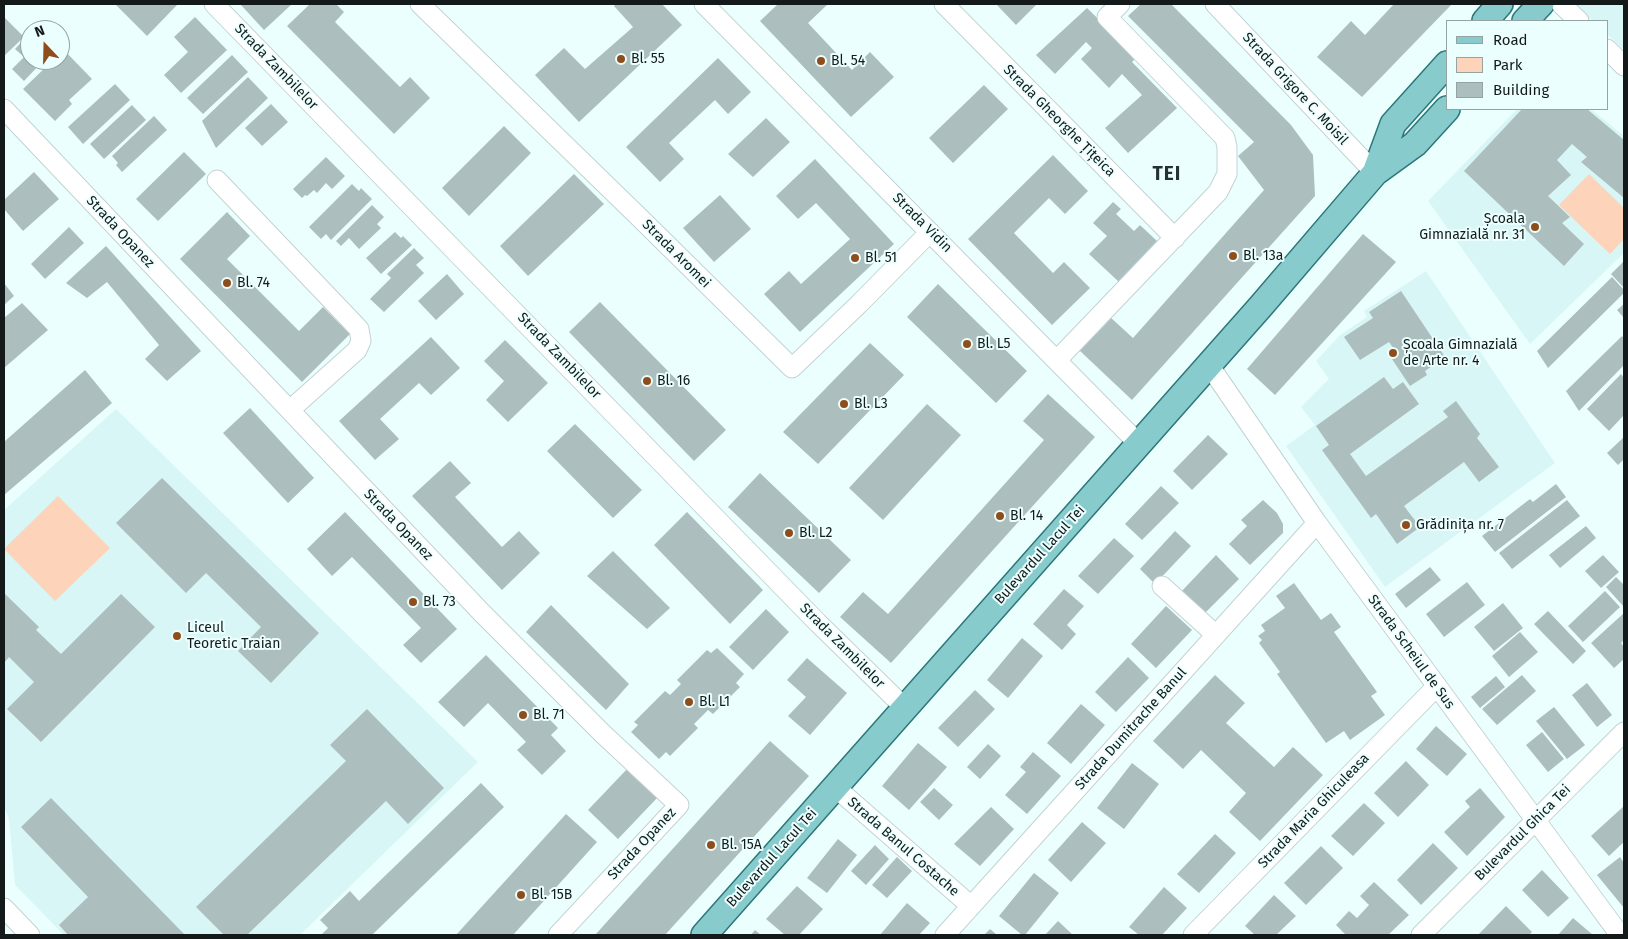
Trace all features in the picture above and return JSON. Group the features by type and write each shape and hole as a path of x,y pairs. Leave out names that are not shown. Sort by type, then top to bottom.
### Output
{"main road":[{"path":"1486,20 1500,4"},
{"path":"1526,20 1541,4"},
{"name":"Bulevardul Lacul Tei","path":"1375,173 1393,124 1446,65"},
{"name":"Bulevardul Lacul Tei","path":"704,935 1209,365 1375,173 1415,144 1446,110"}],"street":[{"name":"Strada Zambilelor","path":"214,4 818,624 905,708"},
{"name":"Strada Aromei","path":"420,4 792,368 930,232"},
{"name":"Strada Vidin","path":"704,4 1139,444"},
{"name":"Strada Gheorghe Țițeica","path":"944,4 1175,238"},
{"path":"1057,360 1218,192 1227,174 1225,138 1107,17 1120,4"},
{"name":"Strada Grigore C. Moisil","path":"1215,4 1375,173"},
{"path":"1561,4 1578,20"},
{"path":"1608,49 1624,66"},
{"name":"Strada Opanez","path":"4,109 482,613 603,734 679,805 558,935"},
{"path":"217,180 359,329 362,341 357,350 290,410"},
{"name":"Strada Scheiul de Sus","path":"1209,365 1316,523 1620,935"},
{"name":"Strada Dumitrache Banul","path":"945,935 1316,523"},
{"path":"1162,586 1216,635"},
{"name":"Strada Maria Ghiculeasa","path":"1193,935 1436,686"},
{"name":"Bulevardul Ghica Tei","path":"1421,935 1624,732"},
{"name":"Strada Banul Costache","path":"835,787 971,906"},
{"path":"4,908 30,935"}],"shaded area":[{"path":"1574,4 1624,4 1624,50 1608,35 1608,20 1592,20"},
{"name":"Școala Gimnazială nr. 31","path":"1516,110 1592,110 1624,136 1624,253 1530,344 1428,201"},
{"name":"Grădinița nr. 7","path":"1426,271 1555,463 1385,587 1286,446 1315,425 1301,407 1329,379 1316,361 1340,335 1367,317 1364,311"},
{"name":"Liceul Teoretic Traian","path":"116,409 478,762 300,935 64,935 15,885 9,819 4,806 4,510"}],"green space":[{"path":"1589,174 1624,208 1624,239 1610,254 1559,205"},
{"path":"58,496 110,548 55,601 4,549"}],"building":[{"path":"115,4 178,4 147,36"},
{"path":"242,4 292,4 264,30"},
{"path":"310,4 336,4 344,12 335,22 400,87 410,77 430,98 394,134 287,26"},
{"name":"Bl. 55","path":"616,4 662,4 682,25 579,122 535,75 564,48 585,69 633,27 614,6"},
{"name":"Bl. 54","path":"778,4 828,4 808,23 852,70 870,52 894,77 851,117 760,21"},
{"path":"996,4 1037,4 1016,25"},
{"name":"Bl. 13a","path":"1141,4 1171,4 1291,125 1313,155 1315,196 1132,400 1079,350 1110,317 1133,338 1264,190 1238,156 1254,142 1128,16"},
{"path":"1394,4 1452,4 1362,97 1317,57 1351,21 1365,35"},
{"path":"1087,8 1137,57 1132,62 1177,108 1128,153 1105,128 1142,95 1122,74 1109,88 1081,59 1092,48 1086,42 1055,74 1036,55"},
{"path":"4,17 20,33 20,41 4,56"},
{"path":"195,17 227,50 181,93 164,75 188,52 174,37"},
{"path":"20,44 20,53 15,49"},
{"path":"232,55 248,72 203,114 187,98"},
{"path":"70,56 92,79 69,100 72,104 55,121 23,89 43,70 70,70"},
{"path":"718,58 751,92 728,114 715,100 669,143 684,159 660,182 626,147"},
{"path":"20,61 20,70 34,70 24,81 12,69"},
{"path":"248,77 268,98 216,148 202,121"},
{"path":"115,84 130,100 83,144 68,127"},
{"path":"984,85 1008,109 953,163 929,138"},
{"path":"271,104 288,122 262,146 245,128"},
{"path":"132,105 146,120 104,159 90,144"},
{"path":"1521,110 1588,110 1624,140 1624,198 1581,162 1587,157 1572,144 1557,160 1571,175 1548,196 1570,217 1562,223 1584,244 1564,266 1464,171"},
{"path":"154,116 167,130 122,172 112,156"},
{"path":"766,118 790,142 753,177 728,154"},
{"path":"504,126 531,153 469,216 442,188"},
{"path":"184,152 206,174 158,221 136,199"},
{"path":"1053,155 1088,191 1065,214 1049,198 1014,233 1053,273 1064,262 1090,288 1052,325 968,239"},
{"path":"326,157 345,176 332,189 326,183 317,193 314,190 302,198 293,189"},
{"name":"Bl. 51","path":"815,159 894,244 800,332 764,294 789,271 801,284 850,239 816,203 798,219 776,196"},
{"path":"34,172 59,199 23,231 4,209 4,200"},
{"path":"574,174 604,204 528,276 500,246"},
{"path":"352,184 359,191 361,188 372,199 331,240 326,234 321,239 309,227"},
{"path":"720,195 751,229 714,262 683,228"},
{"path":"1113,202 1121,209 1116,214 1134,231 1140,225 1157,241 1119,282 1089,254 1107,236 1093,223"},
{"path":"372,205 384,217 377,224 381,228 359,249 349,238 341,246 336,241"},
{"name":"Bl. 74","path":"227,212 250,236 227,259 299,331 323,307 350,334 302,382 180,259"},
{"path":"69,227 84,243 45,279 31,264"},
{"path":"395,232 401,238 403,236 412,245 381,274 366,258"},
{"path":"1363,234 1396,262 1275,395 1247,369"},
{"path":"106,246 201,351 167,381 145,359 159,345 107,282 87,298 66,283"},
{"path":"414,248 424,258 416,265 424,273 384,312 370,299 391,278 387,274"},
{"path":"1624,261 1624,288 1611,274"},
{"path":"447,274 464,294 436,320 418,301"},
{"path":"1612,277 1624,290 1624,293 1548,368 1537,351"},
{"path":"4,283 14,296 4,305"},
{"name":"Bl. L5","path":"938,284 1027,371 996,403 907,317"},
{"name":"Școala Gimnazială de Arte nr. 4","path":"1401,291 1445,357 1425,371 1427,375 1410,386 1392,359 1398,355 1389,342 1360,360 1344,337 1373,318 1369,312"},
{"name":"Bl. 16","path":"600,302 726,430 694,461 569,332"},
{"path":"22,303 48,330 4,368 4,318"},
{"path":"1624,304 1624,318 1617,310"},
{"path":"1622,336 1624,339 1624,365 1579,411 1566,391"},
{"path":"431,337 460,368 431,395 419,383 380,419 399,439 375,460 339,421"},
{"path":"505,340 548,383 508,422 486,400 504,381 484,361"},
{"name":"Bl. L3","path":"870,343 904,375 818,464 783,432"},
{"path":"85,370 112,403 4,495 4,442"},
{"path":"1621,374 1624,378 1624,415 1609,431 1587,409"},
{"path":"1384,377 1393,389 1403,382 1419,404 1350,454 1366,476 1448,417 1443,411 1456,401 1480,434 1477,438 1499,467 1479,482 1464,462 1404,506 1420,527 1397,544 1376,514 1371,518 1322,450 1329,445 1316,426"},
{"name":"Bl. 14","path":"1048,394 1095,437 891,663 840,617 863,592 888,614 1044,440 1023,421"},
{"path":"927,404 961,435 883,520 849,488"},
{"path":"250,408 314,478 288,503 223,433"},
{"path":"575,424 642,490 613,518 547,451"},
{"path":"1208,435 1228,454 1192,490 1173,471"},
{"path":"1624,437 1624,459 1618,465 1607,453"},
{"path":"450,461 471,483 455,497 502,547 519,531 540,553 502,590 412,496"},
{"name":"Bl. L2","path":"760,473 851,560 819,593 728,507"},
{"path":"162,478 319,633 271,683 238,651 261,627 206,573 186,593 116,523"},
{"path":"1556,484 1566,497 1495,552 1482,536 1530,499 1533,502"},
{"path":"1161,486 1179,503 1142,540 1125,524"},
{"path":"1263,500 1277,513 1283,524 1283,533 1250,565 1229,544 1247,526 1241,520"},
{"path":"1567,500 1580,516 1512,569 1499,553"},
{"name":"Bl. 73","path":"345,512 457,629 421,663 403,645 421,628 352,557 332,576 307,549"},
{"path":"687,512 763,590 730,624 654,545"},
{"path":"1586,526 1596,538 1560,568 1549,555"},
{"path":"1175,531 1191,546 1155,584 1140,569"},
{"path":"1114,538 1134,556 1098,594 1078,576"},
{"path":"613,551 670,608 647,629 587,576"},
{"path":"1216,555 1239,579 1204,614 1180,593"},
{"path":"1603,555 1619,572 1601,588 1585,571"},
{"path":"1430,567 1441,580 1406,608 1395,594"},
{"path":"1616,577 1624,585 1624,607 1606,587"},
{"path":"1467,582 1485,605 1444,637 1426,614"},
{"path":"1294,583 1321,620 1331,613 1341,627 1334,632 1377,692 1371,696 1385,715 1350,740 1344,731 1326,743 1277,674 1280,672 1259,643 1262,640 1258,636 1265,631 1261,625 1285,608 1276,596"},
{"path":"1064,589 1084,606 1067,625 1076,634 1062,650 1033,624"},
{"path":"1605,591 1620,607 1583,642 1568,626"},
{"path":"4,593 39,627 36,630 61,654 121,594 155,627 41,742 7,709 34,682 9,657 4,663"},
{"path":"1503,603 1523,628 1494,651 1474,627"},
{"path":"551,605 629,684 606,710 526,632"},
{"path":"1166,606 1192,630 1156,668 1131,644"},
{"path":"766,609 789,632 753,670 729,647"},
{"path":"1548,611 1586,651 1573,664 1534,624"},
{"path":"1624,613 1624,640 1621,643 1624,647 1624,659 1614,668 1591,643"},
{"path":"1520,632 1538,652 1509,677 1492,656"},
{"path":"1022,638 1043,656 1008,698 987,680"},
{"name":"Bl. L1","path":"717,648 744,674 736,683 740,687 713,714 708,710 694,724 698,728 670,756 666,752 659,759 631,732 638,725 634,722 665,691 670,695 681,684 677,680 707,650 711,653"},
{"name":"Bl. 71","path":"486,655 558,728 551,735 566,751 542,775 517,750 526,742 488,703 464,727 438,702"},
{"path":"1128,657 1149,678 1116,712 1095,692"},
{"path":"807,658 847,693 810,735 788,716 806,697 787,680"},
{"path":"1215,675 1245,703 1226,723 1274,767 1293,747 1323,775 1260,841 1229,812 1246,793 1201,750 1183,769 1153,741"},
{"path":"1522,675 1536,691 1497,725 1482,709"},
{"path":"1496,676 1505,687 1480,708 1471,697"},
{"path":"1587,683 1612,715 1597,727 1572,695"},
{"path":"975,690 995,709 958,747 938,728"},
{"path":"1081,704 1105,725 1071,764 1047,743"},
{"path":"1554,707 1585,745 1567,759 1536,721"},
{"path":"367,709 444,788 408,824 386,801 247,935 224,935 196,907 346,761 330,745"},
{"path":"1436,726 1467,754 1447,776 1416,749"},
{"path":"1542,732 1564,759 1548,772 1526,745"},
{"name":"Bl. 15A","path":"770,741 809,776 665,935 595,935"},
{"path":"918,743 947,767 909,810 882,786"},
{"path":"988,744 1001,756 980,779 967,767"},
{"path":"1033,752 1061,776 1027,814 1005,795 1026,772 1020,767"},
{"path":"1406,761 1429,785 1398,817 1374,793"},
{"path":"1132,763 1159,784 1124,829 1097,808"},
{"path":"628,768 658,797 618,839 588,810"},
{"path":"481,783 504,807 372,935 321,935 328,928 320,920 350,891 359,901"},
{"path":"934,788 953,805 939,820 920,802"},
{"path":"1480,788 1505,817 1467,856 1444,832 1470,807 1465,801"},
{"path":"51,798 185,935 68,935 59,925 88,897 21,827"},
{"path":"1364,803 1385,823 1353,856 1331,836"},
{"path":"1624,806 1624,842 1609,856 1591,836"},
{"path":"991,807 1014,829 980,866 954,844"},
{"name":"Bl. 15B","path":"566,814 597,842 513,935 456,935"},
{"path":"1082,822 1106,843 1071,882 1048,860"},
{"path":"1215,834 1236,853 1199,893 1177,874"},
{"path":"838,839 857,855 827,893 807,878"},
{"path":"1433,843 1458,868 1421,905 1397,880"},
{"path":"875,845 889,859 866,885 851,871"},
{"path":"1321,846 1343,868 1306,905 1284,883"},
{"path":"897,857 912,871 887,898 872,885"},
{"path":"1620,857 1624,863 1624,908 1597,875"},
{"path":"1542,870 1569,898 1548,917 1522,890"},
{"path":"1034,873 1059,893 1025,935 1022,935 999,916"},
{"path":"1374,882 1409,915 1388,935 1346,935 1336,925 1349,911 1357,918 1369,905 1360,896"},
{"path":"797,886 823,909 799,935 785,935 766,919"},
{"path":"1164,887 1187,908 1162,935 1139,935 1129,927"},
{"path":"1274,895 1296,916 1276,935 1255,935 1245,926"},
{"path":"907,903 930,923 919,935 880,935"},
{"path":"1506,906 1532,932 1529,935 1478,935"},
{"path":"1573,918 1593,935 1558,935"},
{"path":"1058,921 1073,935 1045,935"},
{"path":"990,929 997,935 984,935"},
{"path":"755,930 761,935 751,935"}],"place":[{"name":"Bl. 55","path":"621,59"},
{"name":"Bl. 54","path":"821,61"},
{"name":"Școala Gimnazială nr. 31","path":"1535,227"},
{"name":"Bl. 13a","path":"1233,256"},
{"name":"Bl. 51","path":"855,258"},
{"name":"Bl. 74","path":"227,283"},
{"name":"Bl. L5","path":"967,344"},
{"name":"Școala Gimnazială de Arte nr. 4","path":"1393,353"},
{"name":"Bl. 16","path":"647,381"},
{"name":"Bl. L3","path":"844,404"},
{"name":"Bl. 14","path":"1000,516"},
{"name":"Grădinița nr. 7","path":"1406,525"},
{"name":"Bl. L2","path":"789,533"},
{"name":"Bl. 73","path":"413,602"},
{"name":"Liceul Teoretic Traian","path":"177,636"},
{"name":"Bl. L1","path":"689,702"},
{"name":"Bl. 71","path":"523,715"},
{"name":"Bl. 15A","path":"711,845"},
{"name":"Bl. 15B","path":"521,895"}],"district":[{"name":"TEI","path":"1167,175"}]}
